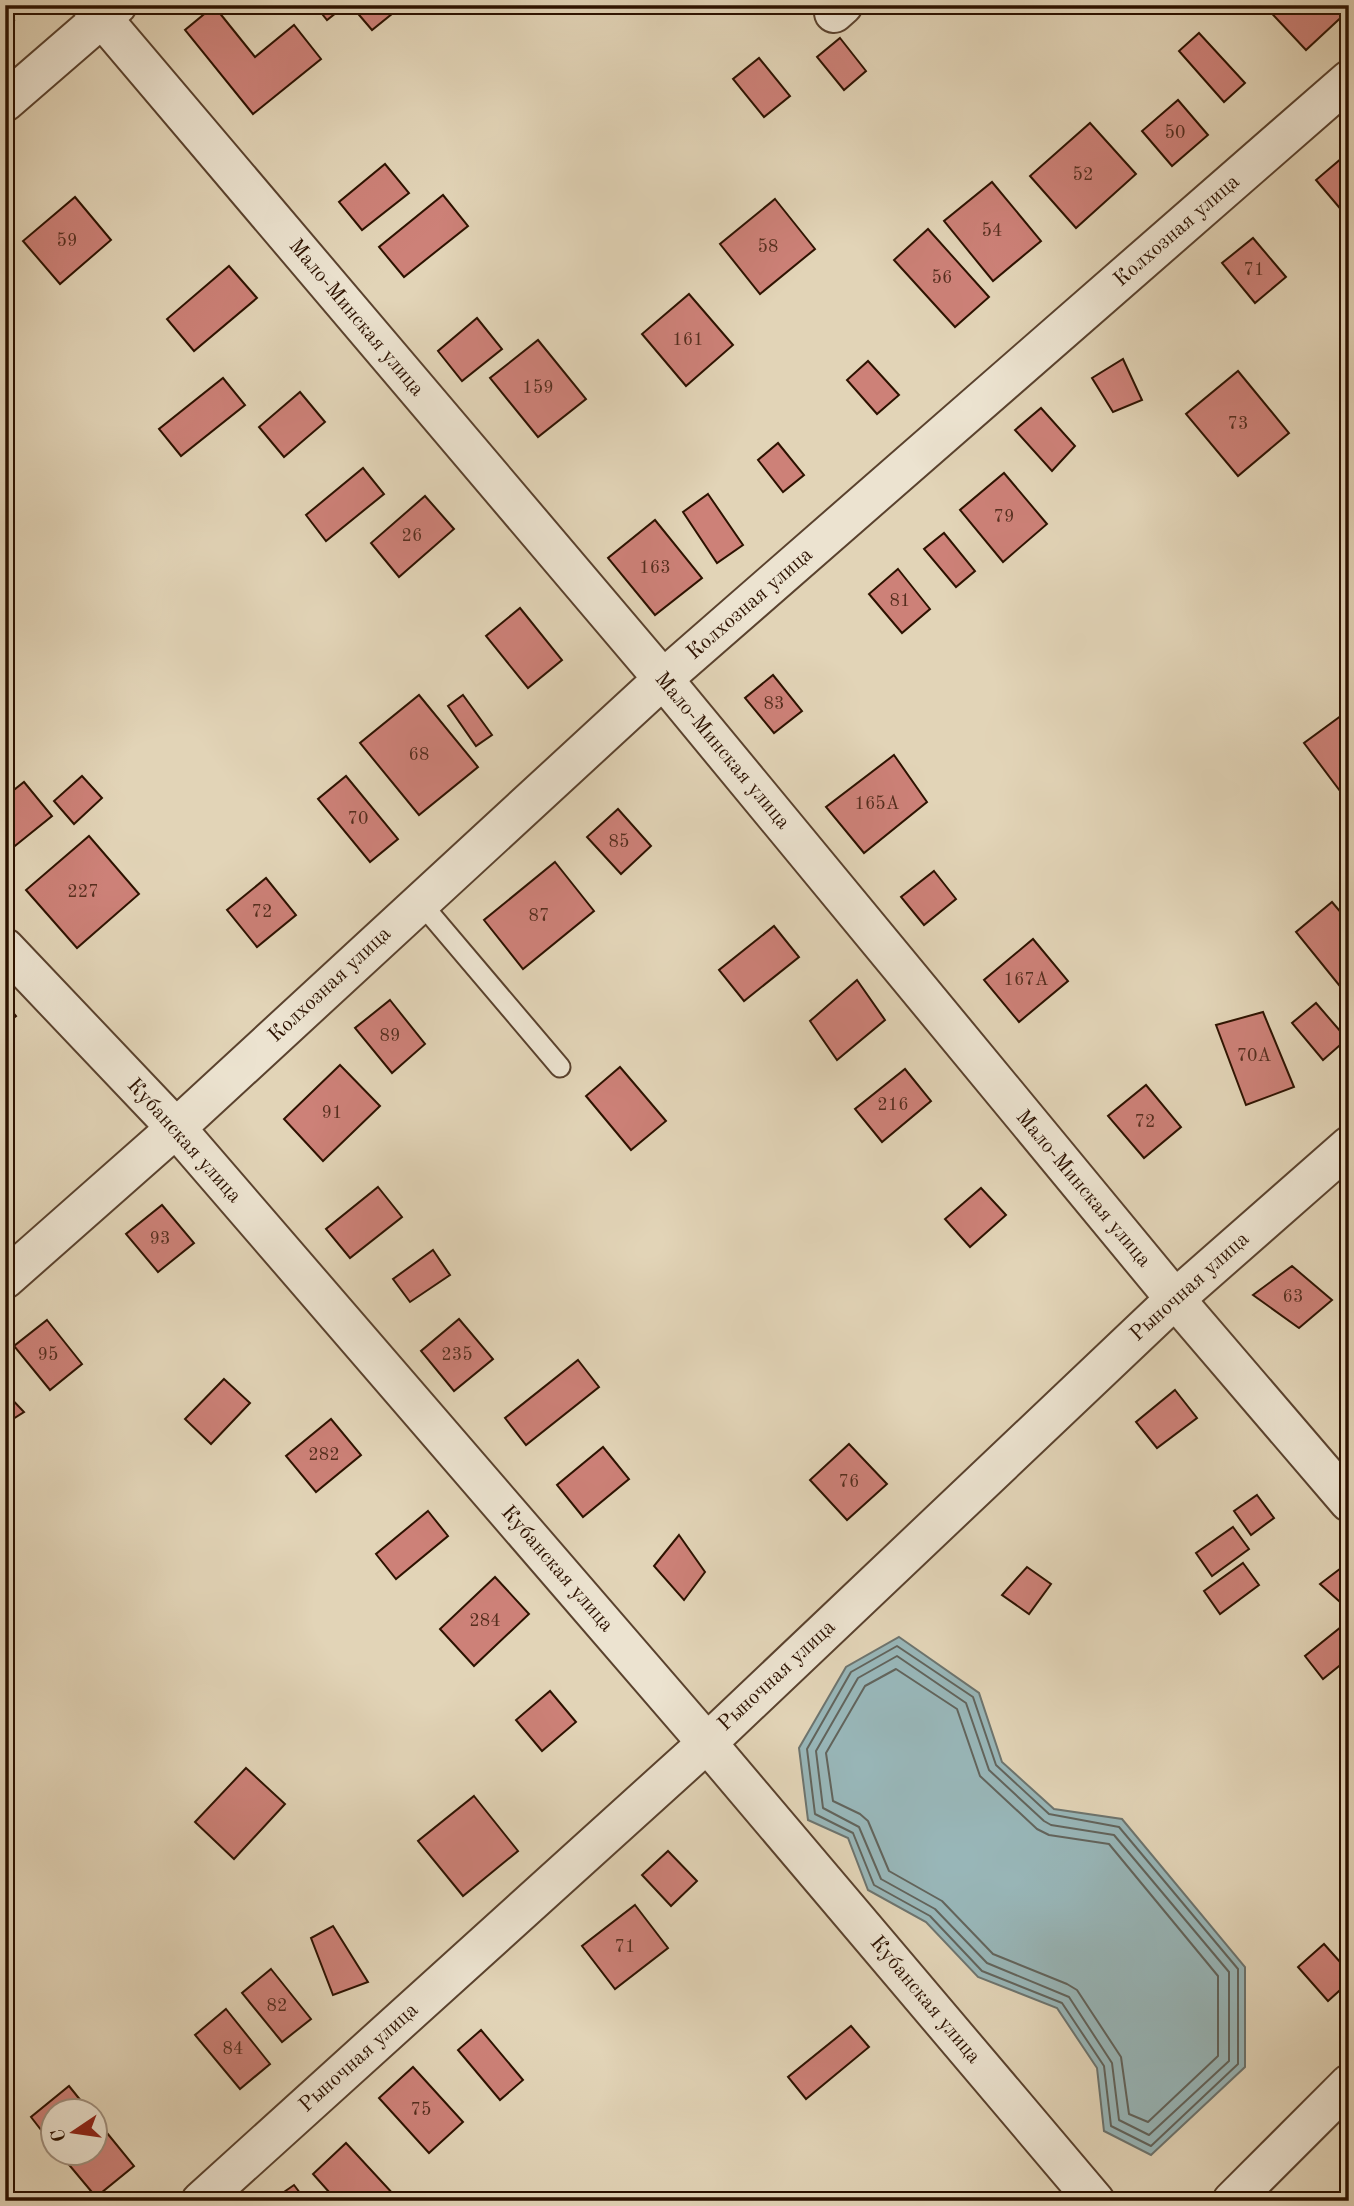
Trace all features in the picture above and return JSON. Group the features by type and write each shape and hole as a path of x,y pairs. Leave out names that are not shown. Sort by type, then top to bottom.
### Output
{"street":[{"path":"5,102 103,10"},
{"name":"Мало-Минская улица","path":"103,10 663,679 1175,1299 1349,1502"},
{"name":"Колхозная улица","path":"5,1279 176,1128 663,679 1349,80"},
{"name":"Кубанская улица","path":"5,948 176,1128 707,1742 1095,2201"},
{"name":"Рыночная улица","path":"201,2201 707,1742 1175,1299 1349,1146"},
{"path":"1231,2201 1349,2084"}],"lane":[{"path":"420,902 560,1067"}],"water":[{"path":"899,1637 979,1693 1002,1762 1054,1809 1122,1819 1245,1967 1245,2067 1151,2155 1104,2131 1097,2068 1057,2008 978,1977 926,1922 868,1890 848,1838 808,1820 799,1748 846,1667"}],"building":[{"path":"315,5 346,5 327,20"},
{"path":"358,5 403,5 372,30 354,9"},
{"path":"1264,5 1349,5 1349,10 1306,50"},
{"path":"214,6 255,57 294,25 321,59 253,114 185,30"},
{"path":"5,9 14,20 5,27"},
{"path":"1199,33 1245,83 1224,102 1179,51"},
{"path":"840,38 866,71 844,90 817,57"},
{"path":"759,58 790,96 764,117 733,79"},
{"path":"1178,100 1208,135 1172,166 1142,131"},
{"path":"1090,123 1136,174 1076,228 1030,176"},
{"path":"1349,152 1349,219 1316,180"},
{"path":"385,164 409,193 362,230 339,202"},
{"path":"992,182 1041,241 993,281 944,221"},
{"path":"443,195 468,226 404,277 379,247"},
{"path":"75,197 111,240 60,284 23,241"},
{"path":"775,199 815,249 760,294 720,244"},
{"path":"928,229 989,297 955,327 894,260"},
{"path":"1253,238 1286,277 1255,303 1222,263"},
{"path":"229,266 257,298 194,351 167,319"},
{"path":"689,294 733,345 686,386 642,334"},
{"path":"477,318 502,349 462,381 438,351"},
{"path":"538,340 586,399 538,437 490,378"},
{"path":"1123,359 1142,400 1113,412 1092,378"},
{"path":"868,361 899,395 877,414 847,380"},
{"path":"1238,371 1289,433 1238,476 1186,414"},
{"path":"223,378 245,405 181,456 159,429"},
{"path":"300,392 325,422 284,457 259,427"},
{"path":"1041,408 1075,446 1052,471 1015,430"},
{"path":"778,443 804,475 783,492 758,460"},
{"path":"363,468 384,494 326,541 306,515"},
{"path":"1004,473 1047,524 1003,562 960,510"},
{"path":"708,494 743,545 717,563 683,512"},
{"path":"425,496 454,529 399,577 371,543"},
{"path":"655,520 702,578 655,615 608,558"},
{"path":"944,533 975,571 956,587 924,549"},
{"path":"898,569 930,609 902,633 869,594"},
{"path":"520,608 562,660 528,688 486,636"},
{"path":"773,675 802,711 774,733 745,698"},
{"path":"419,695 478,767 419,815 360,743"},
{"path":"463,695 492,735 476,746 448,706"},
{"path":"1349,710 1349,791 1343,795 1304,743"},
{"path":"894,755 927,802 864,853 826,807"},
{"path":"82,776 102,798 74,824 54,801"},
{"path":"346,776 398,839 370,862 318,799"},
{"path":"24,782 52,816 5,854 5,797"},
{"path":"618,809 651,846 621,874 587,837"},
{"path":"89,836 139,894 77,948 26,890"},
{"path":"555,862 594,911 523,969 484,920"},
{"path":"934,871 956,899 924,925 901,897"},
{"path":"266,878 296,915 257,947 227,910"},
{"path":"1332,902 1349,922 1349,983 1346,979 1339,985 1296,932"},
{"path":"774,926 799,957 744,1001 719,970"},
{"path":"1033,939 1068,981 1019,1022 984,980"},
{"path":"857,980 885,1020 837,1060 810,1021"},
{"path":"390,1000 425,1044 392,1073 355,1028"},
{"path":"5,1003 16,1016 5,1025"},
{"path":"1316,1003 1347,1039 1323,1060 1292,1023"},
{"path":"1263,1012 1294,1087 1246,1105 1216,1025"},
{"path":"340,1065 380,1106 323,1161 284,1119"},
{"path":"620,1067 666,1121 631,1150 586,1096"},
{"path":"905,1069 931,1101 882,1142 855,1109"},
{"path":"1146,1085 1181,1127 1144,1158 1108,1116"},
{"path":"378,1187 402,1217 350,1258 326,1229"},
{"path":"981,1188 1006,1215 970,1247 945,1219"},
{"path":"162,1205 194,1243 158,1272 126,1234"},
{"path":"433,1250 450,1275 410,1302 393,1279"},
{"path":"1292,1266 1332,1300 1299,1328 1253,1295"},
{"path":"459,1319 493,1359 454,1391 421,1351"},
{"path":"47,1320 82,1364 50,1390 14,1346"},
{"path":"578,1360 599,1387 526,1445 505,1418"},
{"path":"224,1379 250,1403 211,1444 185,1419"},
{"path":"1175,1390 1197,1418 1157,1448 1136,1422"},
{"path":"5,1392 24,1412 5,1424"},
{"path":"331,1419 361,1455 316,1492 286,1456"},
{"path":"849,1444 887,1484 847,1520 810,1480"},
{"path":"603,1447 629,1479 583,1517 557,1485"},
{"path":"1257,1495 1274,1518 1251,1535 1234,1511"},
{"path":"428,1511 448,1536 396,1579 376,1554"},
{"path":"1233,1527 1249,1549 1212,1576 1196,1553"},
{"path":"679,1535 705,1572 684,1600 654,1566"},
{"path":"1349,1562 1349,1610 1320,1584"},
{"path":"1243,1563 1259,1585 1220,1614 1204,1591"},
{"path":"1027,1567 1051,1584 1029,1614 1002,1595"},
{"path":"495,1577 529,1614 474,1666 440,1629"},
{"path":"1341,1627 1349,1637 1349,1658 1323,1679 1305,1656"},
{"path":"550,1691 576,1722 542,1751 516,1720"},
{"path":"246,1768 285,1804 234,1859 195,1822"},
{"path":"474,1796 518,1851 463,1896 418,1841"},
{"path":"668,1851 697,1881 671,1906 642,1875"},
{"path":"635,1905 668,1948 615,1989 582,1946"},
{"path":"333,1926 368,1982 333,1995 311,1938"},
{"path":"1324,1944 1349,1972 1349,1982 1328,2001 1298,1967"},
{"path":"271,1969 311,2019 282,2042 242,1993"},
{"path":"226,2009 270,2064 240,2089 195,2035"},
{"path":"851,2026 869,2047 806,2099 788,2077"},
{"path":"481,2030 523,2080 500,2100 458,2050"},
{"path":"413,2067 463,2122 429,2153 379,2098"},
{"path":"69,2086 79,2098 54,2098"},
{"path":"38,2111 38,2126 31,2117"},
{"path":"108,2134 134,2166 96,2197 72,2168 108,2168"},
{"path":"346,2143 395,2196 390,2201 337,2201 313,2174"},
{"path":"294,2185 306,2201 271,2201"},
{"path":"1349,2187 1349,2201 1335,2201"}]}
